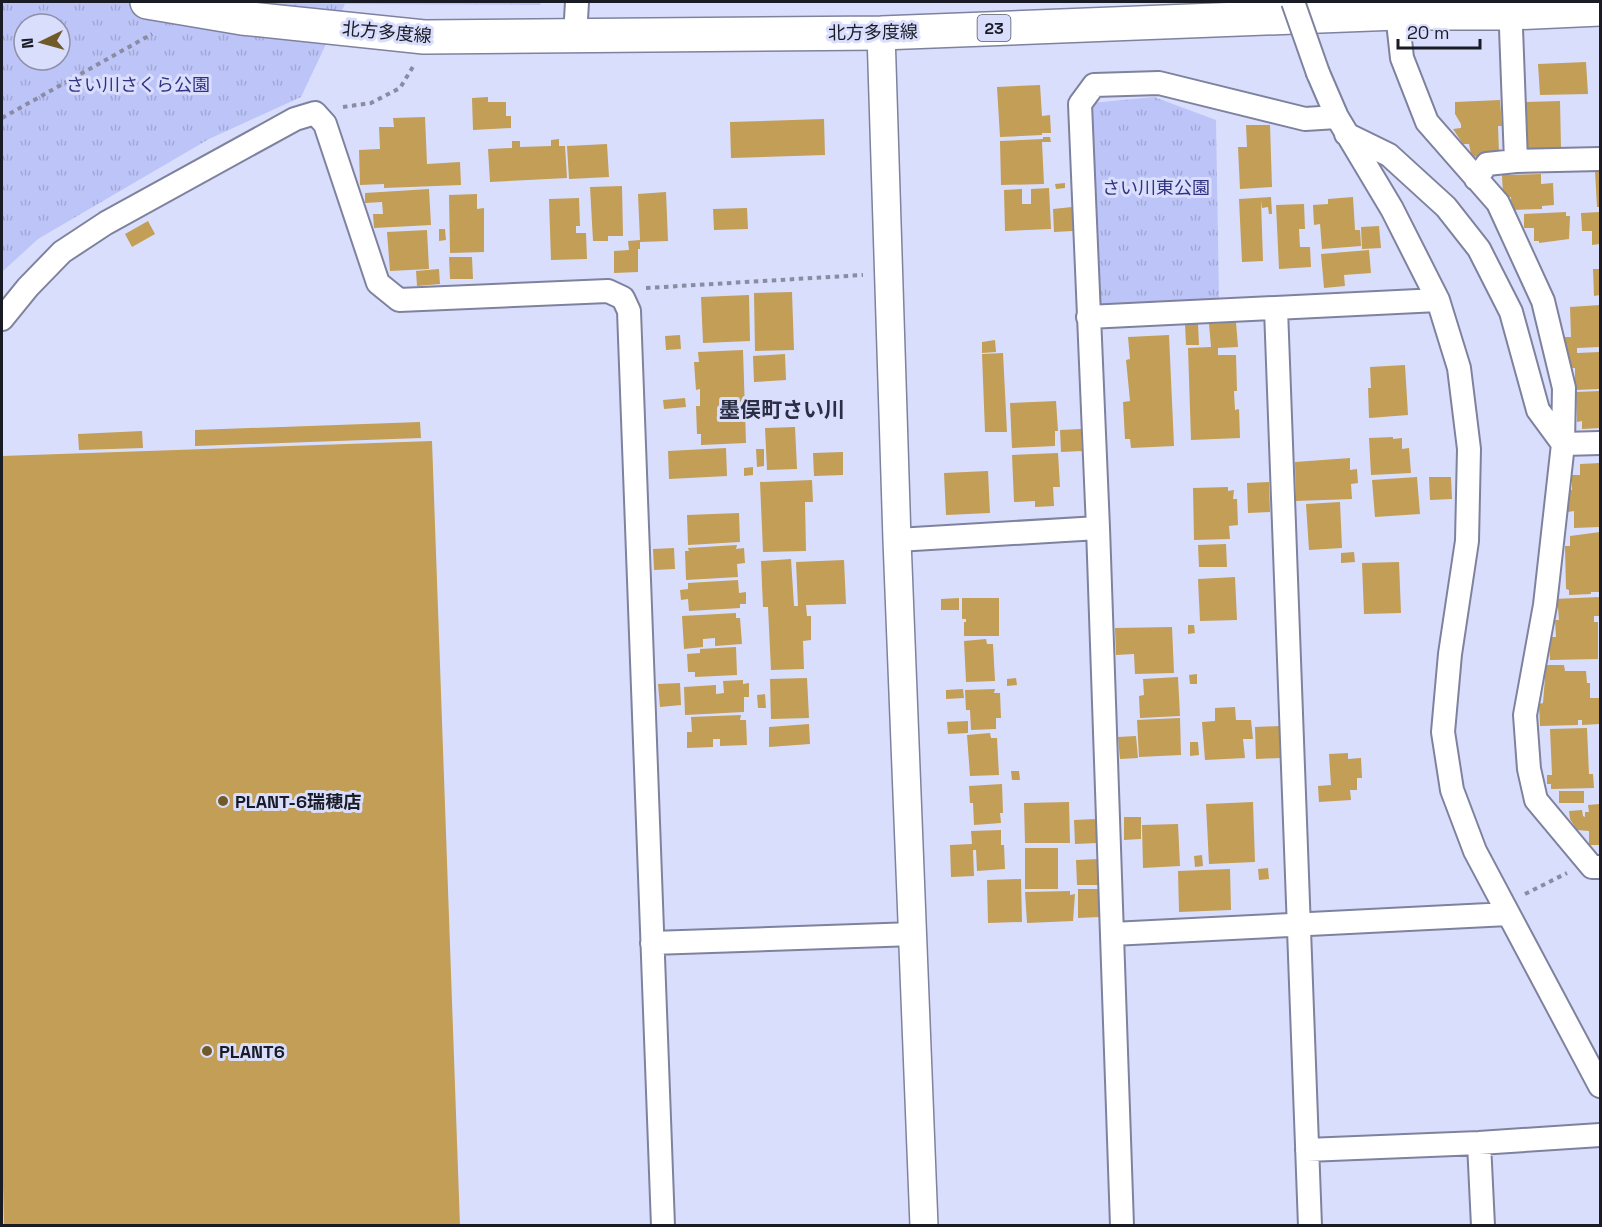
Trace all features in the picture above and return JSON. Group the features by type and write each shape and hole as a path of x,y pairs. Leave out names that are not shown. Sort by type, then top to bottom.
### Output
{"main road":[{"name":"北方多度線","path":"147,2 242,18 424,37 881,33 1510,7 1600,9"}],"street":[{"path":"575,36 577,2"},
{"path":"1293,2 1318,73 1342,126 1392,209 1438,300 1459,368 1469,449 1467,541 1450,654 1443,732 1452,790 1475,851 1600,1086"},
{"path":"1510,7 1516,161"},
{"path":"1397,13 1402,58 1427,122 1498,203 1543,301 1564,388 1563,444 1545,605 1525,715 1528,758 1536,800 1593,872"},
{"path":"881,33 897,540 924,1226"},
{"path":"1122,1226 1098,528 1080,104 1094,85 1159,82 1305,119 1342,126 1389,155 1446,207 1479,249 1511,312 1538,410 1563,444"},
{"path":"2,319 28,287 62,252 106,223 295,119 315,113 325,124 378,284 399,300 608,291 623,298 629,311 663,1226"},
{"path":"1476,179 1487,164 1600,159"},
{"path":"1088,317 1438,300"},
{"path":"1276,309 1310,1226"},
{"path":"1563,444 1600,443"},
{"path":"897,540 1098,528"},
{"path":"1112,934 1508,914"},
{"path":"652,943 914,934"},
{"path":"1307,1150 1600,1136"},
{"path":"1479,1143 1483,1226"}],"path":[{"path":"2,118 152,34"},
{"path":"315,113 371,103 400,88 419,56 424,37"},
{"path":"623,298 645,288 889,274"},
{"path":"1525,895 1593,872"}],"green space":[{"name":"さい川さくら公園","path":"2,2 541,2 540,5 345,4 301,97 209,139 38,239 2,272"},
{"name":"さい川東公園","path":"1154,97 1216,120 1219,300 1098,305 1091,103"}],"building":[{"path":"1586,62 1588,94 1540,95 1538,64"},
{"path":"1040,85 1042,116 1050,115 1051,133 1000,137 997,87"},
{"path":"488,97 488,102 506,102 506,116 511,116 511,128 473,130 472,98"},
{"path":"1500,100 1502,126 1498,126 1499,153 1473,157 1469,144 1463,144 1453,129 1461,128 1455,114 1455,102"},
{"path":"1560,101 1561,149 1528,150 1524,145 1524,130 1527,130 1526,102"},
{"path":"425,117 427,164 460,162 461,185 384,188 384,184 360,185 359,150 380,149 379,127 394,127 393,118"},
{"path":"824,119 825,155 731,158 730,122"},
{"path":"1246,125 1270,125 1272,187 1240,189 1238,147 1247,147"},
{"path":"1043,137 1050,137 1051,142 1042,142 1044,184 1001,185 1000,141 1043,139"},
{"path":"559,139 559,146 565,146 567,178 490,182 488,149 512,148 512,141 520,141 520,147 551,146 551,140"},
{"path":"607,144 609,177 569,179 567,146"},
{"path":"1595,171 1600,171 1600,207 1597,207"},
{"path":"1541,174 1541,184 1553,183 1554,205 1542,206 1542,209 1511,210 1511,197 1503,197 1502,175"},
{"path":"1065,183 1065,188 1056,189 1055,184"},
{"path":"622,186 623,236 608,236 608,241 593,241 590,187"},
{"path":"1049,188 1051,229 1005,231 1004,190 1022,189 1022,204 1031,204 1031,189"},
{"path":"429,189 431,225 374,228 373,214 383,214 382,202 365,203 365,193"},
{"path":"666,192 668,241 640,242 638,272 614,273 614,251 629,250 628,241 640,240 638,194"},
{"path":"477,194 477,209 484,208 484,252 450,253 449,195"},
{"path":"1271,197 1272,214 1269,214 1268,207 1262,208 1261,200 1263,261 1242,262 1239,199"},
{"path":"1353,197 1355,230 1360,230 1361,246 1322,249 1320,224 1314,225 1313,205 1328,204 1328,199"},
{"path":"579,198 580,226 576,226 576,233 586,233 587,259 551,260 549,199"},
{"path":"1304,204 1305,229 1299,229 1300,247 1310,247 1311,267 1279,269 1276,205"},
{"path":"1072,207 1073,231 1054,232 1053,209"},
{"path":"747,208 748,229 714,230 713,209"},
{"path":"1566,212 1566,216 1570,216 1569,239 1539,243 1539,241 1534,241 1534,228 1524,228 1524,214"},
{"path":"1600,212 1600,244 1592,245 1592,231 1582,231 1581,213"},
{"path":"148,221 155,234 132,247 125,234"},
{"path":"1379,226 1381,248 1362,249 1361,227"},
{"path":"439,229 445,229 446,240 439,241"},
{"path":"427,230 429,269 390,271 387,232"},
{"path":"1369,250 1371,273 1344,275 1345,286 1324,288 1321,254"},
{"path":"449,257 472,257 473,279 450,279"},
{"path":"439,269 440,284 417,286 416,271"},
{"path":"1593,269 1600,269 1600,295 1594,296"},
{"path":"792,292 794,350 755,351 754,293"},
{"path":"749,295 750,341 703,343 701,297"},
{"path":"1600,305 1600,347 1577,348 1577,353 1600,352 1600,389 1575,390 1575,368 1569,368 1569,357 1566,357 1565,337 1571,337 1570,307"},
{"path":"1236,322 1238,347 1218,348 1218,355 1236,355 1237,391 1234,391 1235,410 1239,409 1240,438 1191,440 1188,348 1211,347 1209,324"},
{"path":"1198,323 1199,345 1186,345 1185,324"},
{"path":"680,335 681,349 666,350 665,336"},
{"path":"1169,335 1174,446 1131,448 1130,439 1125,439 1123,402 1130,401 1126,360 1130,359 1128,337"},
{"path":"995,340 996,352 982,353 982,342"},
{"path":"743,350 746,443 701,445 701,434 697,434 696,406 700,406 700,389 696,390 694,362 699,362 698,352"},
{"path":"1003,353 1007,432 985,432 982,354"},
{"path":"785,354 786,380 754,382 753,356"},
{"path":"1405,365 1408,415 1369,418 1370,367"},
{"path":"1600,391 1600,428 1582,429 1582,421 1577,422 1576,392"},
{"path":"685,398 686,407 664,409 663,400"},
{"path":"1056,401 1058,431 1055,431 1055,446 1012,448 1010,403"},
{"path":"420,422 421,438 195,446 195,430"},
{"path":"795,427 797,469 767,470 765,428"},
{"path":"1081,429 1082,451 1061,452 1060,430"},
{"path":"142,431 143,448 79,450 78,434"},
{"path":"1393,437 1393,439 1402,438 1402,449 1409,448 1411,473 1371,475 1369,438"},
{"name":"PLANT-6瑞穂店","path":"432,441 460,1226 4,1226 2,456"},
{"path":"726,448 727,476 669,479 668,451"},
{"path":"756,449 764,449 764,466 757,467"},
{"path":"843,452 843,475 814,476 813,453"},
{"path":"1058,453 1060,487 1053,487 1054,506 1035,507 1035,501 1014,502 1012,455"},
{"path":"1350,458 1350,470 1357,469 1358,483 1351,484 1352,499 1296,501 1295,462"},
{"path":"1600,463 1600,527 1574,528 1574,511 1568,512 1567,490 1572,490 1572,475 1580,475 1580,464"},
{"path":"753,467 753,475 744,476 744,468"},
{"path":"988,471 990,513 946,515 944,473"},
{"path":"1417,477 1420,514 1375,517 1372,480"},
{"path":"1429,477 1451,477 1452,499 1430,500"},
{"path":"812,480 813,502 805,502 806,551 763,552 760,482"},
{"path":"1269,482 1270,512 1248,513 1247,483"},
{"path":"1228,487 1228,491 1234,490 1233,499 1237,499 1238,525 1229,526 1230,539 1194,540 1193,488"},
{"path":"1340,502 1342,548 1309,550 1306,504"},
{"path":"739,513 740,542 688,545 687,515"},
{"path":"1600,532 1600,592 1569,595 1569,590 1566,589 1565,546 1570,546 1570,536"},
{"path":"1226,544 1227,567 1199,567 1198,545"},
{"path":"737,545 736,549 744,548 745,563 737,564 738,577 686,580 685,551 689,551 688,548"},
{"path":"674,548 675,569 654,570 653,549"},
{"path":"1354,552 1355,562 1341,563 1341,553"},
{"path":"791,559 794,606 798,606 796,562 844,560 846,604 806,605 807,616 811,616 811,640 803,641 804,669 771,670 768,607 763,607 761,561"},
{"path":"1399,562 1401,613 1364,614 1362,563"},
{"path":"1235,577 1237,620 1200,621 1198,579"},
{"path":"738,580 739,593 746,592 746,604 740,604 740,608 689,611 688,599 681,600 680,590 688,589 688,583"},
{"path":"1600,597 1600,616 1594,616 1594,622 1598,622 1598,659 1550,660 1549,637 1556,637 1555,620 1559,620 1558,607 1553,608 1553,599"},
{"path":"959,598 959,610 941,610 941,599"},
{"path":"962,598 999,598 999,636 964,636 966,619 962,619"},
{"path":"736,613 736,618 740,618 742,644 715,646 715,638 703,639 703,647 684,649 682,616"},
{"path":"1188,625 1194,625 1195,633 1188,634"},
{"path":"1172,627 1174,673 1135,674 1134,654 1116,655 1115,628"},
{"path":"986,639 987,644 993,644 995,681 966,682 964,641"},
{"path":"736,647 737,675 695,677 695,672 688,672 687,654 700,653 700,649"},
{"path":"1546,665 1564,665 1565,671 1586,671 1587,683 1590,683 1590,698 1600,698 1600,724 1582,725 1582,720 1578,720 1578,725 1540,726 1539,704 1543,703"},
{"path":"1197,674 1197,684 1190,684 1189,675"},
{"path":"1178,677 1180,716 1140,718 1139,696 1144,695 1143,679"},
{"path":"807,678 809,718 771,719 770,679"},
{"path":"1016,678 1017,685 1007,686 1007,679"},
{"path":"743,680 743,684 749,683 749,697 744,697 744,712 685,715 684,687 716,685 716,694 724,693 723,681"},
{"path":"680,683 681,705 660,707 658,684"},
{"path":"963,689 964,698 946,699 946,690"},
{"path":"995,689 994,693 1000,693 1001,718 996,718 996,729 971,730 970,710 966,710 965,690"},
{"path":"765,694 766,708 758,708 757,695"},
{"path":"1235,707 1236,720 1251,720 1253,739 1243,739 1245,758 1205,760 1202,722 1215,721 1215,708"},
{"path":"741,715 740,720 746,720 747,745 720,746 720,739 713,739 713,747 687,748 687,732 692,732 691,717"},
{"path":"1180,718 1181,755 1139,757 1137,720"},
{"path":"968,721 968,733 948,734 947,722"},
{"path":"809,724 810,744 769,747 769,727"},
{"path":"1279,726 1280,758 1256,759 1255,727"},
{"path":"1587,728 1589,774 1593,774 1594,788 1551,789 1551,784 1547,784 1547,775 1552,775 1550,729"},
{"path":"990,733 991,738 997,738 999,775 970,776 967,735"},
{"path":"1136,736 1138,758 1120,759 1118,737"},
{"path":"1190,742 1198,742 1199,755 1190,756"},
{"path":"1348,753 1348,759 1361,758 1362,778 1357,778 1357,790 1350,790 1351,800 1319,802 1318,786 1331,785 1329,754"},
{"path":"1011,771 1019,771 1020,780 1012,780"},
{"path":"1002,784 1001,823 974,825 973,803 970,803 969,786"},
{"path":"1559,791 1584,791 1584,803 1559,803"},
{"path":"1069,802 1070,843 1025,843 1024,803"},
{"path":"1253,802 1255,862 1209,864 1206,804"},
{"path":"1600,804 1600,845 1589,845 1589,831 1577,830 1570,819 1569,811 1582,810 1585,817 1585,812 1589,812 1588,805"},
{"path":"1124,817 1141,817 1141,839 1124,840"},
{"path":"1096,819 1097,843 1075,844 1074,820"},
{"path":"1178,824 1180,866 1143,868 1142,825"},
{"path":"1001,830 1005,869 977,871 976,850 973,850 974,876 951,877 950,845 972,844 971,831"},
{"path":"1025,848 1058,848 1058,889 1025,889"},
{"path":"1202,855 1203,866 1195,867 1194,856"},
{"path":"1099,859 1100,885 1077,885 1076,860"},
{"path":"1268,868 1269,879 1259,880 1258,869"},
{"path":"1230,869 1231,910 1179,912 1178,871"},
{"path":"1021,879 1022,922 988,923 987,880"},
{"path":"1078,889 1098,889 1099,917 1078,918"},
{"path":"1070,891 1070,895 1075,894 1073,921 1027,923 1025,892"}],"place":[{"name":"PLANT-6瑞穂店","path":"223,801"},
{"name":"PLANT6","path":"207,1051"}],"district":[{"name":"墨俣町さい川","path":"782,409"}]}
